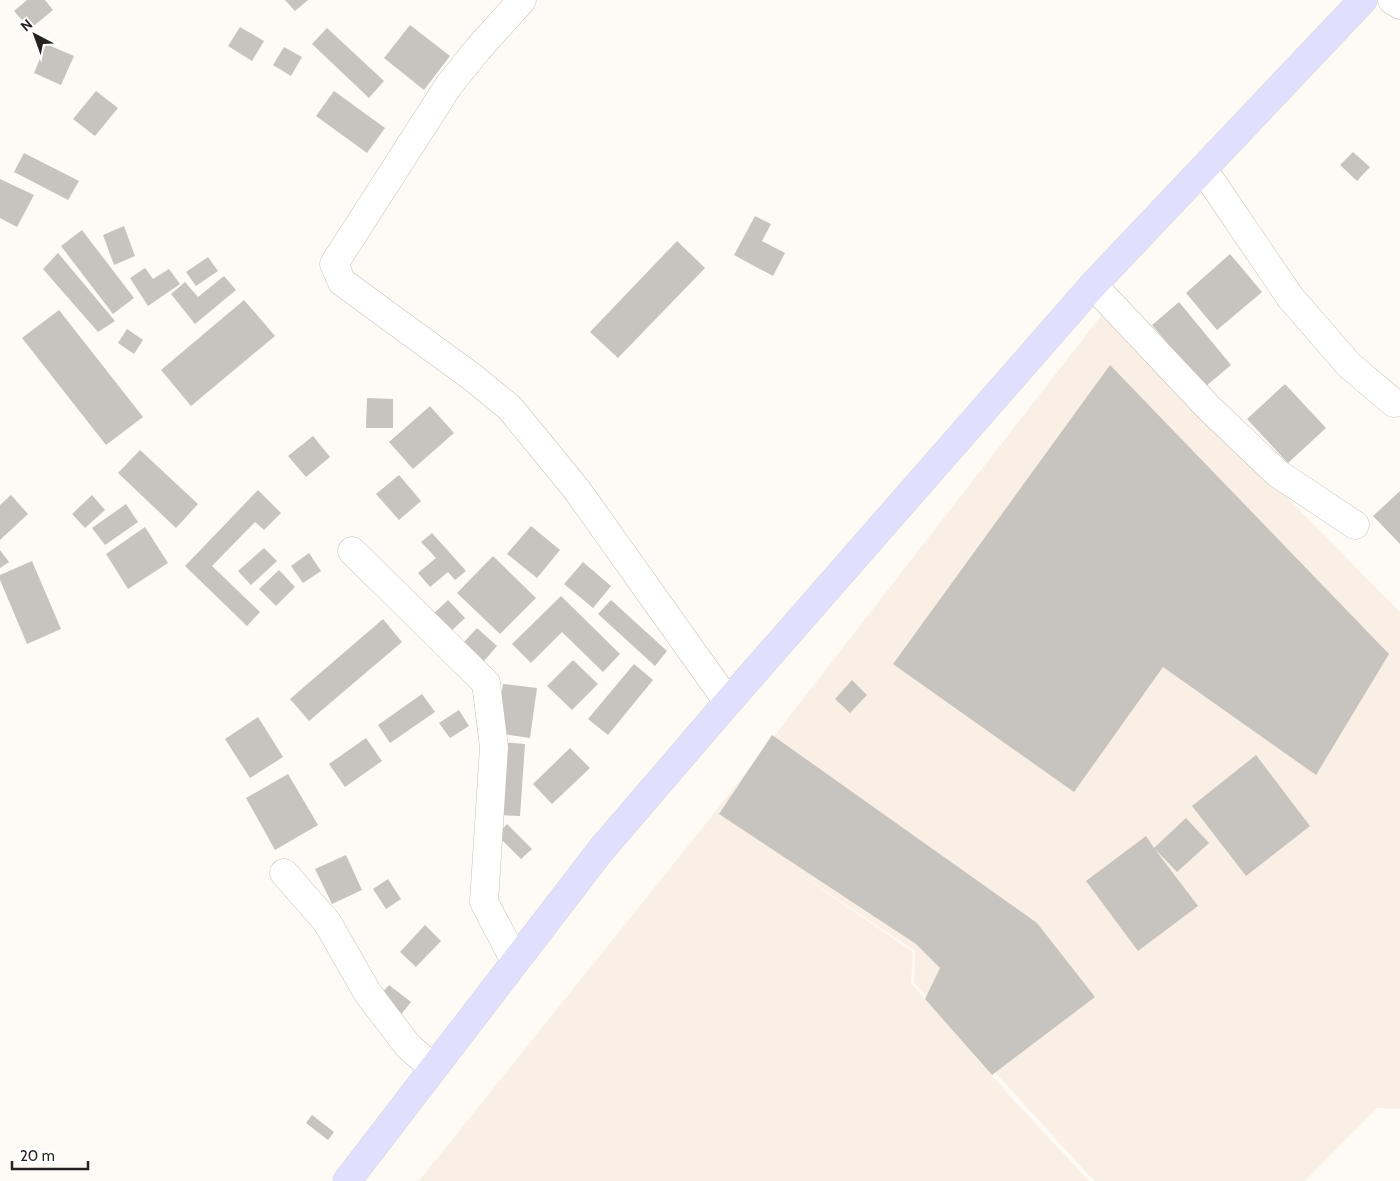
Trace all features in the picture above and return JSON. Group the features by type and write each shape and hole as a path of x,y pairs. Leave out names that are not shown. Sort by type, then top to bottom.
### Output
{"main road":[{"path":"347,1181 432,1067 601,850 728,702 1093,285 1364,0"}],"street":[{"path":"522,0 449,85 334,264 342,282 472,377 510,408 577,490 728,702"},
{"path":"1392,0 1400,5"},
{"path":"1203,169 1290,297 1349,365 1394,403"},
{"path":"1093,285 1209,408 1277,473 1355,525"},
{"path":"352,550 486,683 494,747 484,902 515,961"},
{"path":"284,873 327,922 372,1000 408,1046 432,1067"}],"shaded area":[{"path":"1104,312 1400,612 1400,1109 1377,1108 1305,1181 1094,1181 914,983 915,951 780,861 913,952 911,983 1008,1094 1089,1181 419,1181 712,816"}],"building":[{"path":"27,0 45,0 53,10 30,29 14,11"},
{"path":"285,0 308,0 295,11"},
{"path":"410,25 450,56 424,90 384,58"},
{"path":"240,27 264,41 252,61 228,46"},
{"path":"327,28 384,81 369,98 312,44"},
{"path":"46,44 74,56 61,85 34,73"},
{"path":"284,47 302,57 291,76 273,65"},
{"path":"96,91 118,108 95,136 73,119"},
{"path":"334,91 385,128 367,153 316,116"},
{"path":"1353,152 1370,167 1357,181 1340,165"},
{"path":"24,153 79,181 68,200 14,172"},
{"path":"0,179 34,195 17,227 0,218"},
{"path":"755,216 771,224 762,241 785,253 773,276 734,255"},
{"path":"124,226 135,256 114,265 103,235"},
{"path":"82,230 134,298 113,314 61,246"},
{"path":"677,241 705,268 618,358 590,332"},
{"path":"58,253 115,321 98,332 43,269"},
{"path":"1230,254 1262,292 1217,330 1186,293"},
{"path":"208,257 218,271 196,286 186,272"},
{"path":"145,268 153,279 169,269 180,284 148,306 130,278"},
{"path":"224,276 236,290 195,324 171,294 185,282 198,297"},
{"path":"244,300 275,336 191,406 161,370"},
{"path":"1179,302 1231,365 1205,387 1152,325"},
{"path":"59,310 143,417 106,445 22,338"},
{"path":"127,329 143,340 134,354 118,343"},
{"path":"1110,365 1389,654 1316,775 1163,667 1074,792 893,664"},
{"path":"1285,384 1326,428 1288,463 1247,419"},
{"path":"367,398 393,399 393,428 366,428"},
{"path":"430,406 454,433 413,469 389,442"},
{"path":"313,436 330,457 306,477 288,456"},
{"path":"140,450 198,504 176,528 118,473"},
{"path":"399,475 421,501 399,520 376,494"},
{"path":"258,490 281,513 264,530 255,522 212,566 260,612 247,626 185,566"},
{"path":"1400,491 1400,544 1373,516"},
{"path":"11,495 28,514 0,540 0,505"},
{"path":"92,495 105,510 85,528 72,514"},
{"path":"126,504 138,522 105,545 92,528"},
{"path":"531,526 560,550 537,578 507,554"},
{"path":"145,527 168,563 128,589 106,554"},
{"path":"432,533 466,571 455,580 448,572 430,587 418,573 436,558 421,542"},
{"path":"264,548 277,561 251,585 238,571"},
{"path":"0,550 9,562 0,568"},
{"path":"309,553 321,571 303,583 291,566"},
{"path":"493,556 536,598 500,634 457,593"},
{"path":"32,561 61,629 27,644 0,580 0,575"},
{"path":"583,562 611,586 593,608 564,584"},
{"path":"279,570 295,587 276,606 259,589"},
{"path":"561,596 620,654 603,672 562,632 531,663 512,644"},
{"path":"448,600 465,618 446,636 429,618"},
{"path":"611,600 667,651 655,666 598,614"},
{"path":"383,619 402,642 309,721 290,699"},
{"path":"477,628 497,646 484,661 463,643"},
{"path":"573,660 598,684 572,710 547,686"},
{"path":"634,664 653,680 608,735 588,719"},
{"path":"852,680 867,695 850,713 835,699"},
{"path":"503,684 537,688 530,738 496,733"},
{"path":"422,694 435,712 390,743 378,725"},
{"path":"459,710 469,726 450,738 439,723"},
{"path":"258,717 283,757 250,778 225,739"},
{"path":"772,735 1037,923 1095,997 992,1075 925,999 940,968 916,944 719,814"},
{"path":"366,738 382,761 345,787 329,764"},
{"path":"501,742 525,744 520,816 496,815"},
{"path":"570,748 590,768 552,804 533,784"},
{"path":"1256,755 1310,826 1246,876 1192,806"},
{"path":"288,774 318,825 275,850 246,798"},
{"path":"1186,818 1209,843 1177,872 1154,848"},
{"path":"507,824 532,849 521,859 497,835"},
{"path":"1146,836 1198,906 1138,951 1086,881"},
{"path":"346,855 362,890 332,904 315,869"},
{"path":"388,879 401,899 386,909 373,889"},
{"path":"425,925 441,941 416,967 400,952"},
{"path":"389,985 411,1002 399,1017 377,999"},
{"path":"312,1115 334,1132 328,1140 306,1123"}]}
